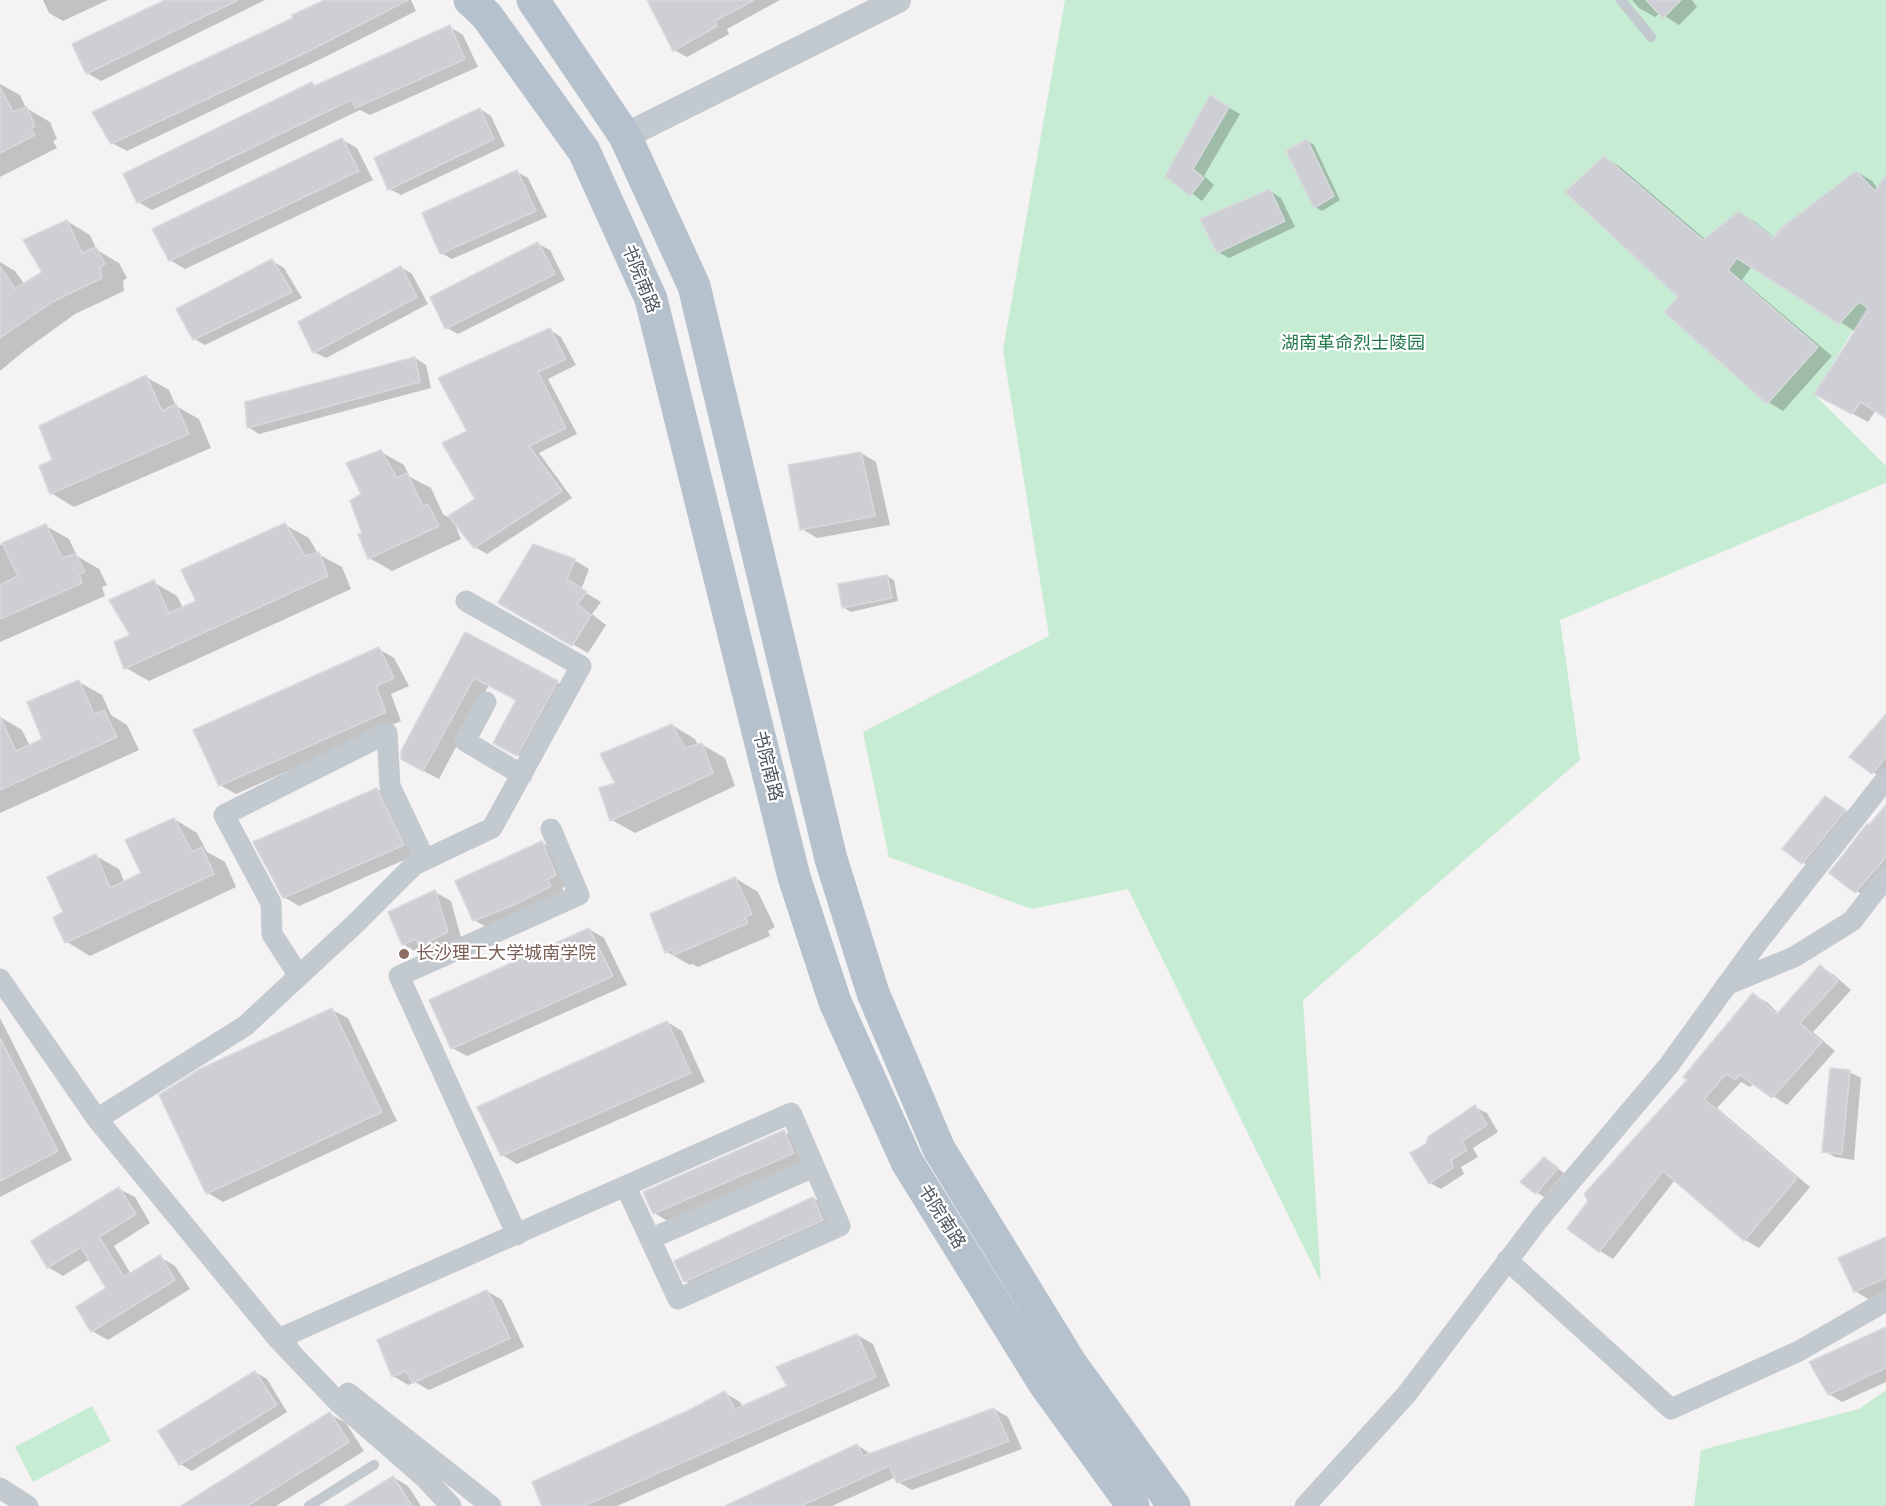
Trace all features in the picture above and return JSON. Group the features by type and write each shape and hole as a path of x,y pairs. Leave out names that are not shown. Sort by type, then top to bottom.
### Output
{"main road":[{"name":"书院南路","path":"470,0 487,16 584,152 651,299 794,877 835,1002 907,1162 1044,1383 1133,1506"},
{"name":"书院南路","path":"534,0 625,136 694,286 831,859 873,993 939,1149 1071,1364 1174,1506"}],"street":[{"path":"625,136 898,0"},
{"path":"97,1119 244,1026 355,924 414,865 492,828 581,666 466,601"},
{"path":"486,702 465,741 522,775"},
{"path":"299,976 272,934 271,903 224,815 387,733 390,786 425,860"},
{"path":"1305,1506 1406,1395 1540,1218 1669,1065 1758,942 1886,778"},
{"path":"517,1234 399,976 579,895 551,829"},
{"path":"1726,985 1794,957 1852,921 1886,878"},
{"path":"0,979 97,1119 278,1339 338,1402 425,1478 451,1506"},
{"path":"278,1339 791,1113 840,1226 678,1299 626,1186"},
{"path":"650,1239 814,1167"},
{"path":"1508,1260 1671,1409 1799,1351 1886,1301"},
{"path":"278,1339 490,1506"},
{"path":"0,1488 28,1506"}],"lane":[{"path":"1621,0 1651,37"},
{"path":"309,1506 374,1465"}],"green space":[{"name":"湖南革命烈士陵园","path":"1065,0 1886,0 1886,276 1814,394 1886,466 1886,483 1560,620 1580,760 1303,1000 1321,1282 1128,889 1032,909 889,857 863,732 1049,636 1003,350"},
{"path":"1886,1390 1886,1506 1694,1506 1701,1450 1859,1409"},
{"path":"92,1406 111,1441 33,1482 15,1447"}],"building":[{"path":"165,0 238,0 86,74 72,44"},
{"path":"325,0 408,0 309,51 111,144 92,112 293,18 292,15"},
{"path":"647,0 754,0 715,21 717,26 673,51"},
{"path":"1646,0 1681,0 1663,18"},
{"path":"450,25 465,59 355,108 351,100 137,203 123,174 312,82 314,86"},
{"path":"0,87 13,112 27,107 35,126 31,128 35,135 0,153"},
{"path":"1210,95 1229,107 1193,169 1204,178 1190,196 1165,176"},
{"path":"480,108 494,139 388,190 374,158"},
{"path":"342,138 359,171 169,261 152,229"},
{"path":"1307,139 1334,196 1314,208 1286,151"},
{"path":"1604,156 1703,240 1739,211 1773,238 1781,228 1856,171 1875,191 1886,175 1886,418 1861,402 1852,414 1814,394 1869,309 1859,302 1839,324 1737,258 1728,270 1818,347 1767,404 1664,312 1678,297 1565,192"},
{"path":"517,170 536,211 440,254 422,213"},
{"path":"1270,189 1285,221 1217,253 1200,219"},
{"path":"67,220 82,253 96,247 105,264 100,268 102,278 52,302 0,338 0,267 15,289 42,272 23,240"},
{"path":"538,242 555,274 445,329 430,297"},
{"path":"272,259 292,292 193,340 176,309"},
{"path":"401,266 417,297 313,353 298,322"},
{"path":"550,328 566,359 538,372 566,428 529,446 562,491 474,548 448,516 475,499 442,443 467,431 438,378"},
{"path":"415,357 420,382 247,428 245,402"},
{"path":"146,375 162,411 176,404 189,434 50,494 39,466 52,460 39,426"},
{"path":"381,450 397,478 407,473 423,506 428,504 439,526 368,559 358,534 362,533 350,501 361,494 346,463"},
{"path":"861,452 875,516 800,530 788,465"},
{"path":"285,523 305,556 319,552 328,576 124,669 114,642 130,635 109,600 154,580 169,613 196,601 181,570"},
{"path":"46,524 62,558 76,554 85,572 79,574 82,583 0,619 0,585 18,576 2,543"},
{"path":"533,544 575,559 567,579 587,592 577,604 591,615 572,646 498,603"},
{"path":"887,575 892,598 842,608 838,584"},
{"path":"465,632 558,681 517,756 493,743 516,700 474,678 423,771 401,759 401,751"},
{"path":"379,647 394,678 376,686 386,712 219,786 193,730"},
{"path":"79,680 94,714 104,710 117,737 0,790 0,717 16,751 42,739 27,702"},
{"path":"1886,714 1886,757 1872,774 1849,757"},
{"path":"672,724 685,748 702,743 713,773 610,821 599,788 615,783 600,754"},
{"path":"377,788 404,845 283,898 253,842"},
{"path":"1825,796 1846,810 1802,864 1782,849"},
{"path":"1886,805 1886,857 1855,893 1829,873 1867,824 1869,825"},
{"path":"174,818 192,852 202,847 214,874 65,943 53,918 63,912 47,877 96,854 110,888 141,873 125,840"},
{"path":"542,841 556,875 547,880 551,886 516,904 473,921 455,881"},
{"path":"735,877 752,914 745,917 748,923 674,955 672,949 665,953 650,914"},
{"path":"435,890 448,932 420,946 415,939 402,945 388,912"},
{"path":"589,928 613,976 451,1049 429,1000"},
{"path":"1820,965 1838,981 1800,1023 1822,1042 1772,1098 1740,1075 1735,1080 1726,1074 1704,1099 1797,1178 1744,1241 1663,1171 1599,1252 1567,1229 1588,1201 1584,1194 1687,1080 1683,1077 1753,993 1777,1014"},
{"path":"332,1008 382,1112 206,1194 159,1095 200,1069"},
{"path":"667,1021 691,1073 501,1156 477,1107"},
{"path":"0,1038 58,1151 0,1181"},
{"path":"1830,1068 1850,1070 1842,1154 1822,1152"},
{"path":"1475,1105 1487,1125 1462,1141 1467,1150 1451,1160 1453,1168 1429,1184 1410,1153 1426,1144 1428,1137"},
{"path":"784,1130 794,1153 653,1214 643,1192"},
{"path":"1544,1157 1558,1168 1536,1194 1520,1182"},
{"path":"119,1187 136,1214 99,1237 124,1277 160,1255 175,1280 91,1332 76,1307 106,1288 81,1247 47,1268 31,1241"},
{"path":"813,1197 823,1220 684,1282 674,1261"},
{"path":"1886,1237 1886,1278 1854,1292 1838,1258"},
{"path":"487,1290 510,1338 413,1383 406,1371 392,1377 377,1340"},
{"path":"1886,1327 1886,1368 1828,1395 1809,1362"},
{"path":"857,1334 876,1377 584,1506 542,1506 532,1482 725,1391 735,1409 787,1386 776,1367"},
{"path":"255,1371 277,1405 179,1465 158,1431"},
{"path":"994,1408 1009,1441 897,1483 889,1466 801,1506 725,1506 857,1444 863,1456"},
{"path":"330,1412 349,1442 247,1506 181,1506"},
{"path":"393,1476 412,1506 345,1506"}],"place":[{"name":"长沙理工大学城南学院","path":"404,954"}]}
